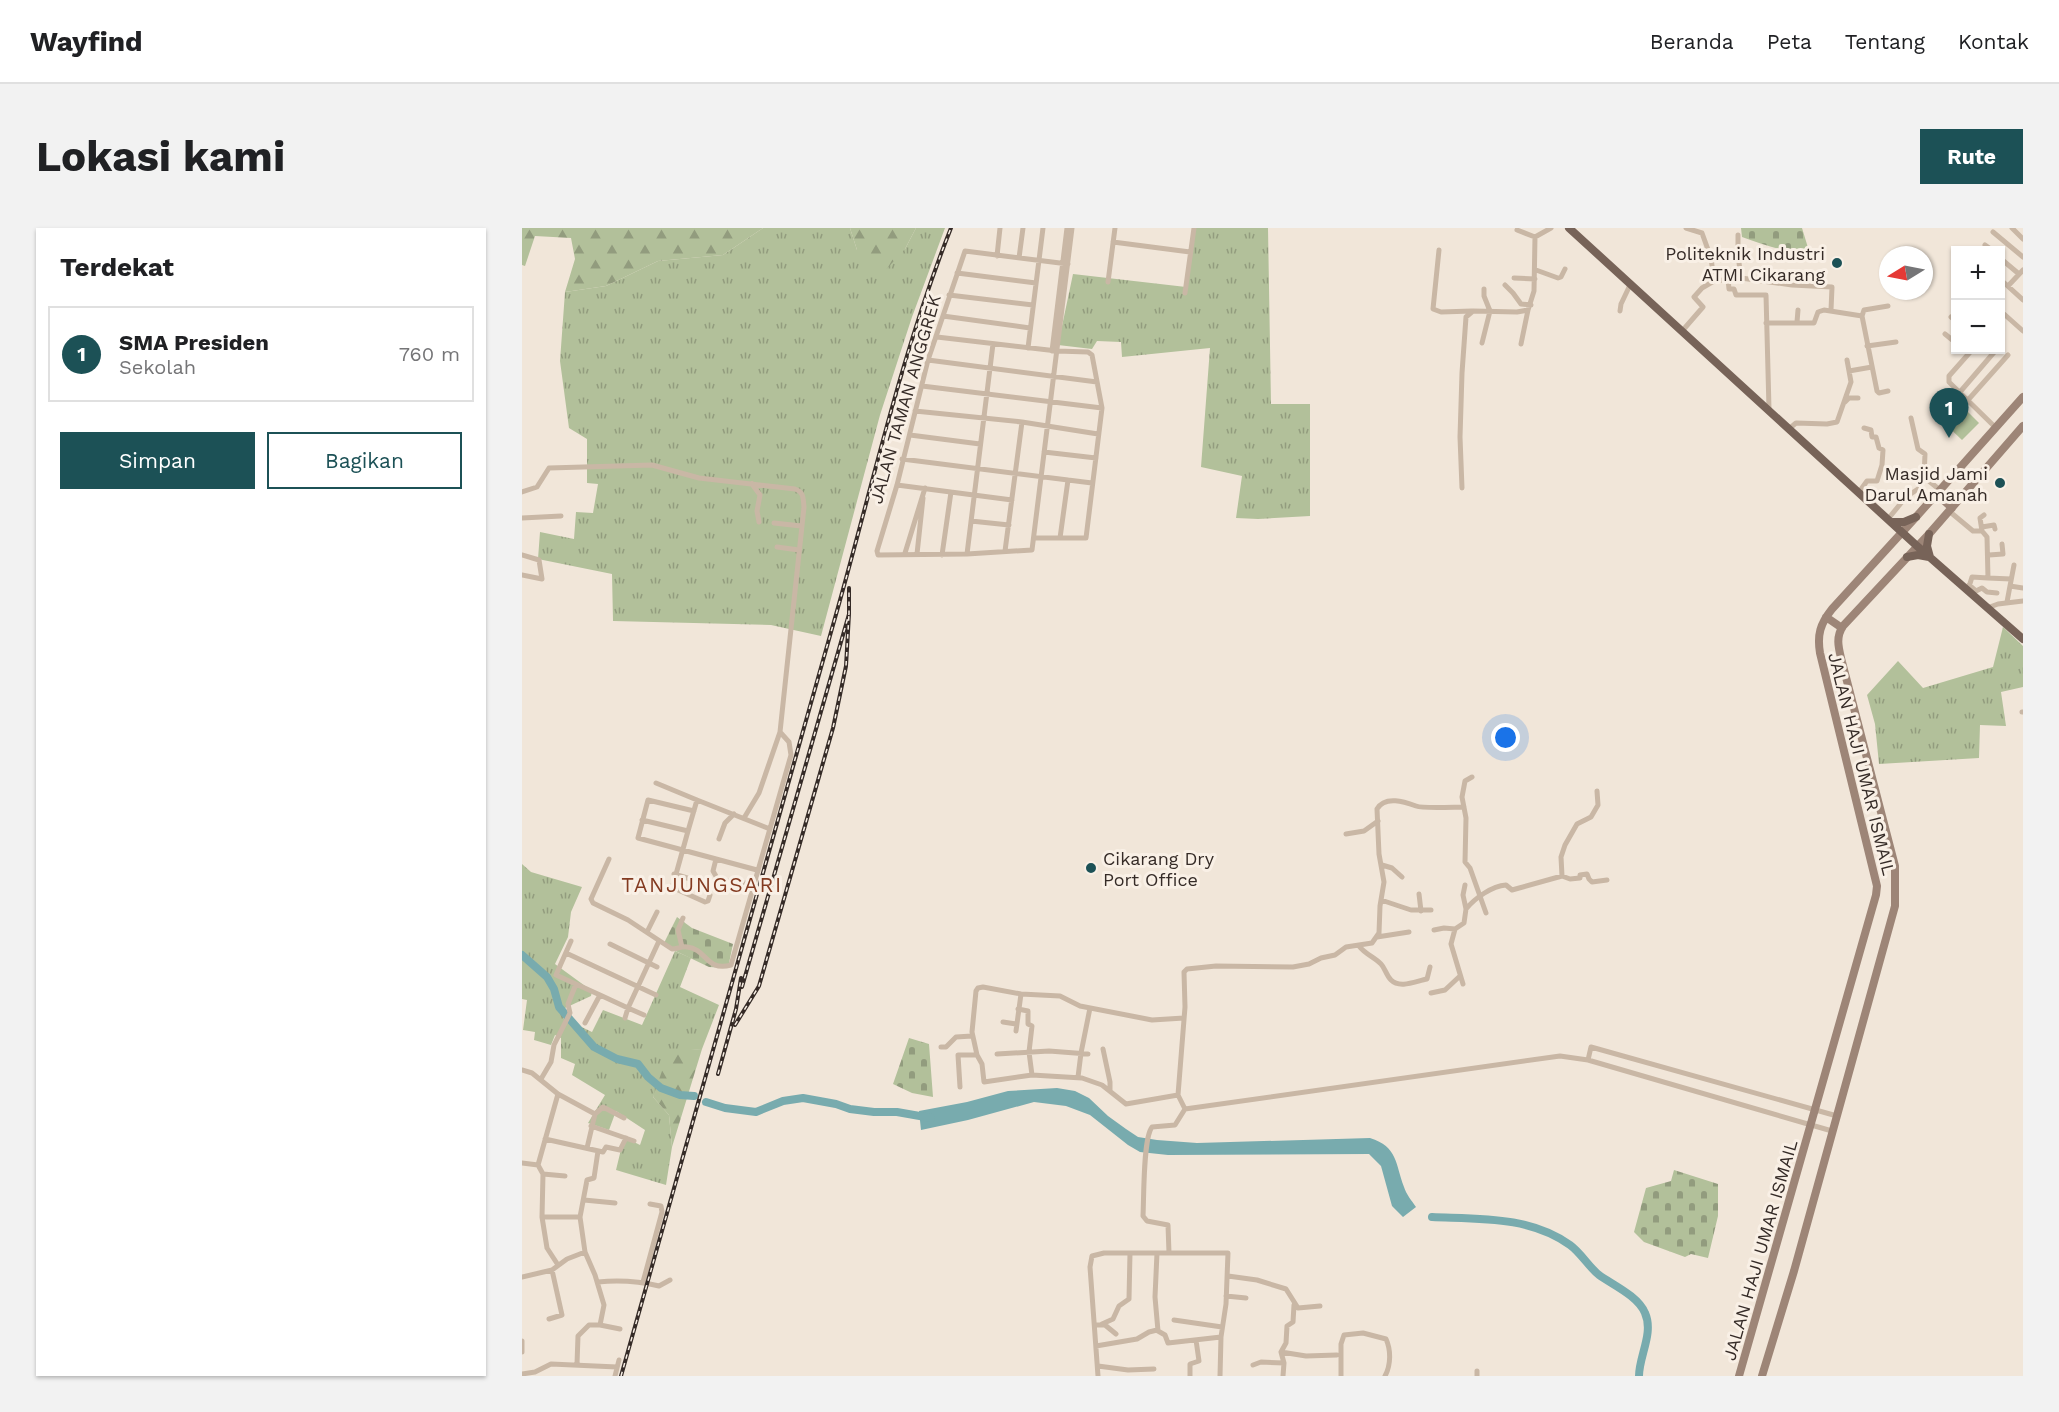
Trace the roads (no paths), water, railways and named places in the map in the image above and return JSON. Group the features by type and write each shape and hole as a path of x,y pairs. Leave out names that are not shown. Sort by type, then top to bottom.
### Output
{"main road":[{"path":"1569,228 1580,232 1631,283 1917,546 1968,588 2023,639"},
{"name":"JALAN HAJI UMAR ISMAIL","path":"1739,1376 1877,886 1820,653 1818,635 1826,616 2023,397"},
{"name":"JALAN HAJI UMAR ISMAIL","path":"1762,1376 1794,1271 1896,906 1895,866 1838,634 2023,426"},
{"path":"1938,492 1950,509"},
{"path":"1889,520 1904,522 1916,518"},
{"path":"1929,534 1926,546 1930,557"},
{"path":"1907,557 1918,555 1930,557"},
{"path":"1826,616 1842,628"}],"street":[{"path":"1000,228 997,256 1065,264"},
{"path":"1019,258 1023,228"},
{"path":"1028,348 1043,228"},
{"path":"1065,264 1067,228"},
{"path":"925,488 905,554 942,555 1032,550 1054,376 1054,351 1072,228"},
{"path":"1108,282 1115,228"},
{"path":"1185,293 1194,228"},
{"path":"1535,237 1551,228"},
{"path":"1686,228 1702,233 1711,258 1714,280"},
{"path":"2012,228 2023,239"},
{"path":"1517,230 1535,237"},
{"path":"1993,232 2023,257"},
{"path":"1738,235 1741,278"},
{"path":"1521,344 1535,279 1535,237"},
{"path":"1113,242 1190,252"},
{"path":"1439,250 1433,309 1441,312 1517,312 1530,307"},
{"name":"JALAN TAMAN ANGGREK","path":"905,554 879,555 877,551 897,485 928,360 965,251 997,256"},
{"path":"1711,258 1722,256 1726,259"},
{"path":"2005,261 2021,272 2008,286"},
{"path":"1536,270 1558,278 1562,277 1565,269"},
{"path":"957,273 1036,283"},
{"path":"1514,278 1535,279"},
{"path":"1683,330 1703,307 1694,297 1714,280 1741,278 1792,285 1832,287 1831,310"},
{"path":"1728,279 1729,289 1734,289 1736,295 1766,296 1769,409"},
{"path":"1620,311 1631,283"},
{"path":"2005,283 2023,300"},
{"path":"1505,285 1521,304 1530,307"},
{"path":"1482,343 1490,311 1484,296 1484,289"},
{"path":"949,295 1033,305"},
{"path":"1888,306 1864,310 1862,316 1878,393 1888,391"},
{"path":"1797,322 1798,310"},
{"path":"1766,323 1814,323 1818,312 1824,310 1862,316"},
{"path":"1462,488 1460,437 1462,373 1466,317 1473,311"},
{"path":"2005,315 2023,331"},
{"path":"943,316 1030,328"},
{"path":"1945,334 1951,339"},
{"path":"937,337 1054,351 1088,352 1092,356 1102,408 1086,538 1034,537"},
{"path":"1867,346 1896,342"},
{"path":"967,554 993,344"},
{"path":"1966,354 1949,376 1949,382 1995,428"},
{"path":"1960,392 1993,354"},
{"path":"1968,400 2008,355"},
{"path":"928,360 1097,382"},
{"path":"1838,420 1841,405 1850,385 1847,360"},
{"path":"1849,371 1872,368"},
{"path":"922,386 1102,408"},
{"path":"1791,428 1796,423 1836,423 1846,400 1858,398"},
{"path":"915,411 1022,422 1098,434"},
{"path":"1911,418 1918,449 1925,454 1925,477 1938,492"},
{"path":"1005,551 1022,422"},
{"path":"1859,492 1867,481 1877,481 1883,458 1883,450 1879,448 1876,437 1872,437 1871,430 1864,428"},
{"path":"910,435 980,444"},
{"path":"1044,452 1095,458"},
{"path":"902,459 1092,483"},
{"path":"522,492 537,487 547,470 555,466 652,465 699,478 800,491 803,499 801,526 780,732 759,793 744,818"},
{"path":"1060,538 1068,480"},
{"path":"752,484 760,495 756,511 759,522"},
{"path":"897,485 1012,500"},
{"path":"1889,520 1906,497 1918,489"},
{"path":"942,555 951,492"},
{"path":"917,554 924,506 923,496"},
{"path":"1950,509 1973,531 1994,525 1995,529"},
{"path":"1984,515 1980,518 1982,529 1987,537 1989,555 1985,590"},
{"path":"522,518 561,516"},
{"path":"971,520 1009,525"},
{"path":"774,523 801,526"},
{"path":"1989,555 2003,554 2002,544"},
{"path":"777,547 799,549"},
{"path":"522,555 539,560 542,579 522,575"},
{"path":"2007,602 2014,565"},
{"path":"1997,592 1982,588 1976,591 1968,588 1974,576 1982,576 2010,582 2023,588"},
{"path":"1988,608 2007,602 2023,601"},
{"path":"609,860 591,900 672,949 682,947 695,950 716,966 731,965 792,751 789,742 780,732"},
{"path":"1472,777 1465,780 1462,797 1466,818 1465,862 1470,868 1486,914"},
{"path":"656,783 770,829"},
{"path":"1562,876 1565,844 1577,824 1591,817 1598,805 1597,791"},
{"path":"694,811 648,800 638,838 757,870"},
{"path":"697,800 672,883 676,889 705,902 708,901 710,895"},
{"path":"1185,1108 1178,1095 1184,1018 1184,975 1187,969 1216,966 1293,967 1335,955 1346,947 1372,943 1377,937 1384,882 1379,855 1377,809 1380,804 1403,801 1417,807 1464,807"},
{"path":"719,839 725,823 734,814"},
{"path":"642,820 687,831"},
{"path":"1347,834 1364,831 1378,821"},
{"path":"716,859 713,874 717,878 753,884"},
{"path":"1382,865 1392,868 1402,877"},
{"path":"1466,905 1501,885 1506,885 1512,890 1562,876 1570,879 1580,878 1580,875 1587,873 1592,882 1607,880"},
{"path":"674,874 707,884"},
{"path":"1463,984 1451,944 1455,929 1464,923 1465,885"},
{"path":"1419,894 1421,911"},
{"path":"1381,900 1411,910 1431,910"},
{"path":"646,932 657,912"},
{"path":"682,947 678,930 683,918"},
{"path":"1434,930 1455,929"},
{"path":"1377,937 1409,932"},
{"path":"571,941 556,975 644,1015"},
{"path":"624,1018 659,941"},
{"path":"610,944 657,967"},
{"path":"1359,946 1366,954 1380,963 1391,980 1397,984 1427,979 1430,967"},
{"path":"566,953 656,995"},
{"path":"1431,993 1445,990 1460,976"},
{"path":"541,1079 550,1062 554,1045 569,1016 568,1004 576,984"},
{"path":"1178,1095 1126,1104 1098,1082 1078,1077 1032,1075 984,1082 982,1064 976,1054 972,1036 978,988 1060,996 1074,1004 1090,1008 1158,1020 1184,1018"},
{"path":"1016,1031 1021,994"},
{"path":"585,1023 600,995"},
{"path":"1078,1077 1090,1008"},
{"path":"1018,1009 1029,1012 1028,1024 1032,1026 1029,1052 1032,1075"},
{"path":"1004,1022 1016,1024"},
{"path":"941,1047 946,1047 956,1037 972,1036"},
{"path":"1588,1060 1591,1047 1836,1116"},
{"path":"1102,1049 1110,1090"},
{"path":"997,1054 1029,1052 1088,1054"},
{"path":"960,1086 957,1055 976,1054"},
{"path":"1185,1108 1568,1056 1833,1131"},
{"path":"522,1070 541,1079 558,1094 595,1114"},
{"path":"558,1094 538,1165 543,1174 542,1216 547,1248 558,1265"},
{"path":"586,1149 595,1114 603,1107 624,1118"},
{"path":"1169,1252 1168,1225 1145,1220 1143,1217 1146,1157 1152,1127 1175,1125 1185,1108"},
{"path":"591,1126 634,1141"},
{"path":"545,1139 603,1152 606,1147 620,1150 626,1138"},
{"path":"598,1151 594,1178 586,1180 580,1217 585,1252 598,1282 604,1307 600,1324"},
{"path":"522,1163 538,1165"},
{"path":"543,1174 565,1176"},
{"path":"584,1200 615,1203"},
{"path":"643,1282 662,1212 661,1206 650,1204"},
{"path":"542,1216 580,1217"},
{"path":"522,1277 552,1270 567,1259 585,1252"},
{"path":"1098,1376 1090,1267 1092,1256 1104,1253 1227,1252 1228,1276 1221,1327 1220,1376"},
{"path":"1095,1325 1113,1319 1119,1306 1128,1299 1130,1253"},
{"path":"1157,1253 1155,1296 1157,1330"},
{"path":"549,1319 562,1315 552,1270"},
{"path":"1228,1276 1257,1280 1286,1289 1294,1304 1293,1322 1287,1326 1286,1343 1281,1352 1284,1363 1283,1376"},
{"path":"598,1282 619,1280 659,1286 670,1280"},
{"path":"1226,1296 1246,1298"},
{"path":"1294,1304 1303,1309 1320,1306"},
{"path":"1174,1320 1221,1327"},
{"path":"577,1364 579,1334 590,1324 620,1329"},
{"path":"1102,1324 1116,1334"},
{"path":"1096,1346 1137,1339 1150,1331 1157,1330 1165,1335 1168,1343 1221,1337"},
{"path":"1341,1376 1341,1344 1344,1335 1363,1333 1386,1339 1389,1348 1388,1370 1385,1376"},
{"path":"1190,1376 1190,1364 1199,1361 1196,1340"},
{"path":"522,1341 522,1352"},
{"path":"1281,1352 1306,1356 1337,1355"},
{"path":"615,1376 619,1360"},
{"path":"1253,1365 1261,1362 1284,1363"},
{"path":"522,1374 535,1374 551,1364 617,1367"},
{"path":"1098,1366 1128,1370 1154,1369"}],"water":[{"path":"1057,1088 1075,1091 1089,1098 1108,1116 1138,1137 1197,1143 1370,1138 1391,1151 1405,1190 1416,1207 1403,1217 1392,1206 1381,1166 1369,1154 1168,1155 1140,1152 1090,1115 1066,1106 1034,1102 921,1130 919,1111 1008,1091"}],"waterway":[{"path":"522,955 547,977 554,989 559,1007 594,1047 617,1059 638,1064 661,1088 680,1095 694,1096"},
{"path":"706,1102 725,1108 756,1112 783,1101 803,1098 850,1109 897,1112 931,1118"},
{"path":"1432,1217 1486,1219 1521,1224 1555,1236 1570,1245 1599,1275 1625,1291 1642,1307 1648,1328 1639,1376"}],"railway":[{"path":"621,1376 833,625 901,375 916,325 951,228"},
{"path":"742,987 849,614 849,588"},
{"path":"735,1025 759,986 833,728 846,666 849,614"},
{"path":"718,1074 736,1009 741,978"}],"place":[{"name":"Politeknik Industri ATMI Cikarang","path":"1837,263"},
{"name":"SMA Presiden","path":"1949,438"},
{"name":"Masjid Jami Darul Amanah","path":"2000,483"},
{"name":"Cikarang Dry Port Office","path":"1091,868"}],"district":[{"name":"TANJUNGSARI","path":"702,884"}]}
